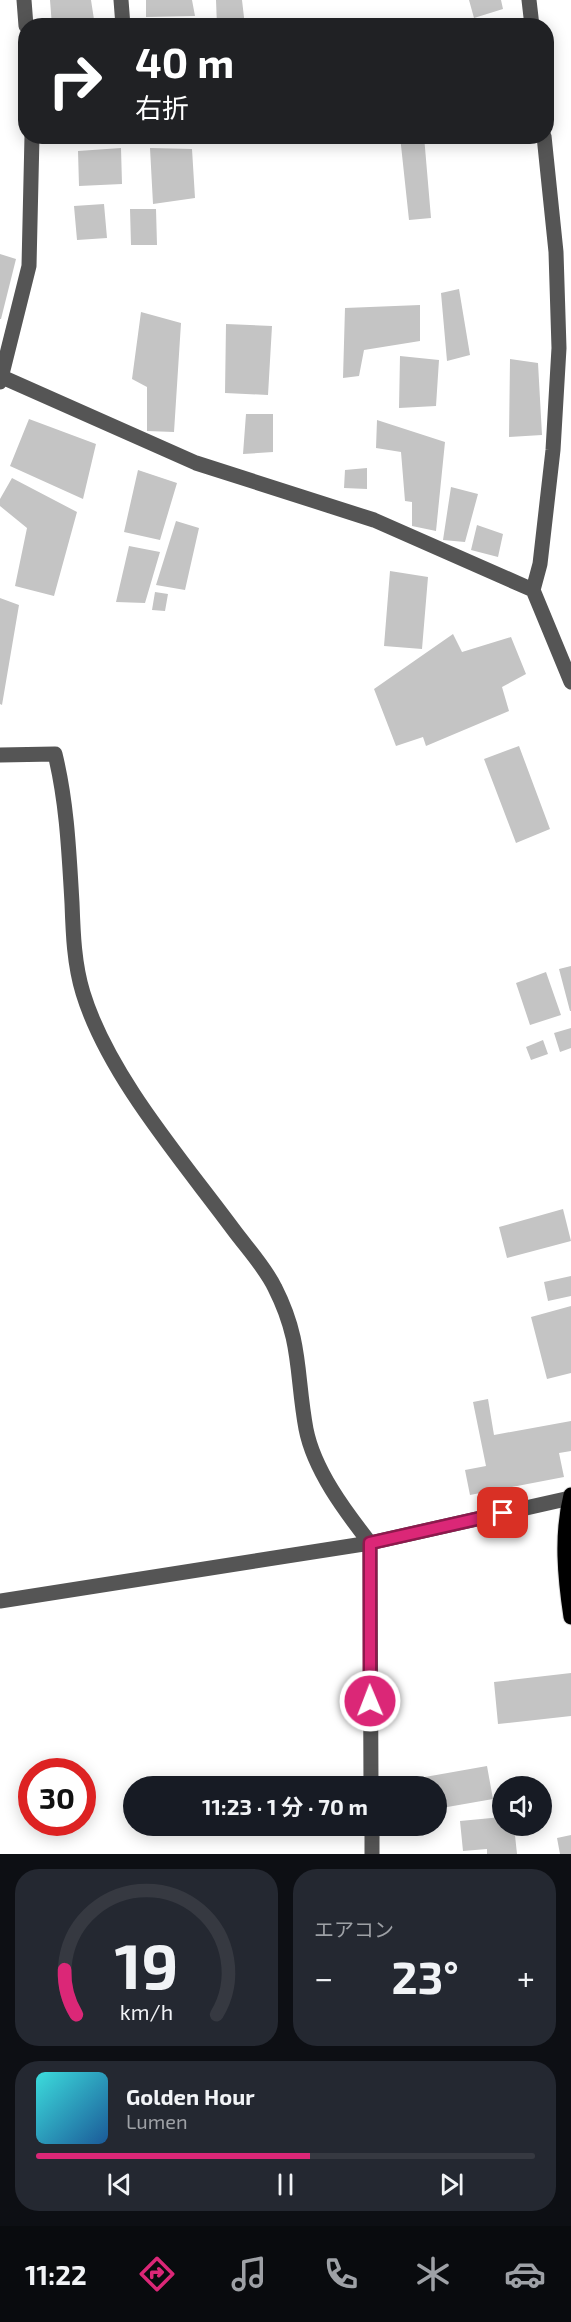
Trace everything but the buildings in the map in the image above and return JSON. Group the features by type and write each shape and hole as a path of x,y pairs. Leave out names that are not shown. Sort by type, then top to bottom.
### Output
{"main road":[{"path":"571,1496 566,1524 565,1560 571,1617"}],"street":[{"path":"24,0 25,18"},
{"path":"121,0 122,18"},
{"path":"529,0 531,18"},
{"path":"32,144 29,266 1,378 196,463 374,520 533,590"},
{"path":"545,144 556,252 559,348 553,450 540,564 533,590 571,682"},
{"path":"0,755 55,754 62,783 74,949 83,993 102,1037 131,1090 274,1286 293,1328 307,1430 321,1466 347,1514 370,1543 371,1776"},
{"path":"0,1601 370,1543 571,1496"},
{"path":"372,1836 372,1854"}],"route":[{"path":"370,1701 370,1543 503,1513"}]}
